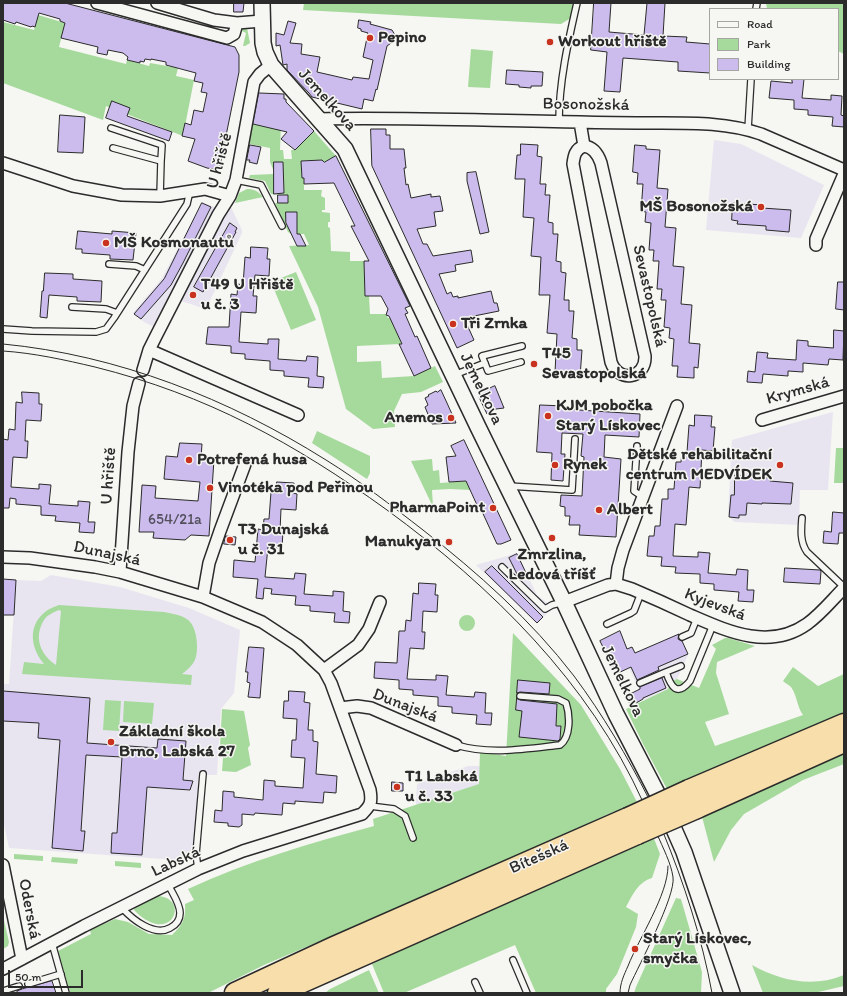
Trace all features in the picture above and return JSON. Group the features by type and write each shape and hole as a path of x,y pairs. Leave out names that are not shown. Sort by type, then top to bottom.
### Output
{"highway":[{"name":"Bítešská","path":"278,993 371,951 632,826 693,799 844,724"},
{"name":"Bítešská","path":"693,799 844,742"},
{"name":"Bítešská","path":"235,993 348,941 632,826"},
{"path":"305,993 328,980 371,951"}],"street":[{"path":"97,3 227,38 234,34 237,23"},
{"path":"158,3 214,20 237,23 262,12"},
{"name":"Jemelkova","path":"262,12 265,52 271,65 345,149 564,602 616,714 658,795"},
{"name":"U hřiště","path":"143,370 149,350 174,300 230,196 236,180 254,82 260,74 271,65"},
{"name":"Bosonožská","path":"319,119 364,118 700,123 748,129 844,170"},
{"path":"580,122 584,146"},
{"name":"Sevastopolská","path":"584,146 589,146 595,151 601,162 645,356 645,362 641,370 637,374 630,376 619,373 611,362 573,164 575,153 579,148 584,146"},
{"path":"3,163 72,186 122,195 160,196 205,189 230,196"},
{"path":"816,245 816,240 844,174"},
{"path":"149,350 298,415"},
{"name":"U hřiště","path":"120,572 132,414 139,383"},
{"name":"Krymská","path":"762,420 844,396"},
{"path":"564,602 608,585 616,584 619,564 677,406"},
{"path":"203,597 210,559 245,464"},
{"name":"Dunajská","path":"3,558 30,558 120,572 203,597 262,622 297,645 324,670 340,708 370,790 370,806"},
{"name":"Kyjevská","path":"616,584 641,593 713,625 750,637 770,637 785,634 806,624 818,615 844,588"},
{"path":"324,670 358,645 369,629 380,602"},
{"name":"Dunajská","path":"340,708 357,706 371,708 456,745"},
{"name":"Labská","path":"3,969 198,869 243,851 355,818 362,814 370,806"},
{"path":"674,827 732,993"},
{"name":"Oderská","path":"3,865 22,959"}],"lane":[{"path":"559,122 559,107 564,66 577,3"},
{"path":"748,129 751,80"},
{"path":"110,128 162,145 160,196"},
{"path":"113,148 161,161"},
{"path":"236,180 261,185 282,226"},
{"path":"3,329 32,331 102,331 109,326 187,204 190,191"},
{"path":"108,264 136,266 145,270"},
{"path":"72,307 106,309 118,313"},
{"path":"521,362 488,371 482,356 522,346"},
{"path":"454,376 485,364"},
{"path":"507,486 572,490 575,439"},
{"path":"637,446 634,491 643,496"},
{"path":"802,518 801,538 803,547 844,588"},
{"path":"502,567 545,609 552,605 564,602"},
{"path":"607,624 634,611 641,593"},
{"path":"682,637 691,633 697,618"},
{"path":"666,672 674,688 684,688 690,680 713,625"},
{"path":"640,683 681,666"},
{"path":"456,745 466,748 502,751 560,745 563,743 568,726 566,703 558,699 520,696"},
{"path":"198,869 196,854 203,774"},
{"path":"370,806 394,809 405,816 412,838"},
{"path":"122,908 130,917 148,927 160,931 167,930 174,926 180,913 178,904 168,884"},
{"path":"52,944 66,993"},
{"path":"513,960 527,993"},
{"path":"28,984 61,974"},
{"path":"475,982 480,993"},
{"path":"3,991 19,986"}],"shaded area":[{"name":"MŠ Bosonožská","path":"714,140 741,144 824,185 801,238 706,230"},
{"path":"202,202 217,208 156,328 144,322 133,313 162,278"},
{"path":"230,205 242,233 208,305 203,308 181,301"},
{"name":"Dětské rehabilitační centrum MEDVÍDEK","path":"833,412 828,490 800,490 799,525 735,522 732,520 728,514 732,440"},
{"path":"517,553 537,595 547,603 551,602 553,608 537,623 476,565"},
{"name":"Základní škola Brno, Labská 27","path":"51,575 120,587 189,608 240,630 234,693 221,709 217,775 199,775 194,851 176,860 9,848 3,820 3,684 9,684 16,580 41,581"},
{"path":"684,645 688,655 677,679 666,684 668,689 644,700 629,668"},
{"path":"468,766 480,766 480,784 416,805 417,784"}],"green space":[{"path":"304,3 574,3 571,18 561,24 303,10"},
{"path":"766,3 844,3 844,54 839,52 839,8 767,8"},
{"path":"38,15 65,23 59,47 126,64 127,60 149,66 150,63 178,68 176,76 194,80 183,136 106,106 103,120 3,83 3,22 34,30"},
{"path":"242,28 247,28 250,43 245,46 243,46 246,33 240,30"},
{"path":"471,49 493,51 490,88 468,87"},
{"path":"253,124 270,128 281,124 280,150 283,150 284,159 292,159 291,150 295,150 314,131 336,156 324,162 322,160 301,161 302,178 304,178 304,190 322,190 321,196 325,198 325,210 322,210 322,212 330,213 330,222 328,222 328,227 330,228 331,251 350,252 350,261 364,261 364,275 375,276 369,296 370,314 386,314 388,318 396,318 403,342 400,344 357,346 357,362 381,361 382,378 414,376 435,366 443,382 421,392 402,394 394,411 395,427 373,429 346,409 318,307 289,246 309,245 304,234 291,234 288,232 275,203 288,203 288,195 271,194 265,181 249,178 250,175 274,174 284,193 284,174 275,174 270,162 270,148 249,144"},
{"path":"247,189 256,191 263,197 235,203 239,193"},
{"path":"296,272 316,320 291,330 271,282"},
{"path":"317,431 370,456 370,473 367,479 312,443"},
{"path":"836,448 844,448 844,483 834,483"},
{"path":"432,459 433,471 439,470 440,483 468,481 471,490 432,490 433,507 411,461"},
{"path":"59,605 164,612 186,618 193,626 197,641 195,660 182,674 192,675 191,685 22,674 24,662 44,664 36,652 33,631 35,624 45,612","holes":["59,610 61,611 56,665 46,656 40,646 39,633 45,618"]},
{"path":"467,615 473,617 475,623 473,629 467,631 461,629 459,623 461,617"},
{"path":"513,633 581,705 620,769 638,804 624,810 613,812 456,883 264,965 208,993 70,993 58,951 91,934 90,930 115,919 128,922 149,934 172,935 183,921 185,904 194,900 188,889 257,861 374,826 373,819 479,784 480,752 506,756"},
{"path":"725,638 755,646 717,662 716,673 729,714 705,722 715,746 803,715 793,690 783,681 793,667 818,686 844,674 844,714 667,789 626,709 668,689 670,682 677,679 699,688 716,649 712,645"},
{"path":"105,700 121,701 119,731 103,730"},
{"path":"124,701 154,703 152,724 123,722"},
{"path":"222,709 244,711 250,745 248,748 251,765 236,772 222,771 224,746 220,746"},
{"path":"844,749 844,764 803,780 744,814 731,830 714,862 701,813"},
{"path":"653,836 660,854 652,878 643,882 639,886 626,907 638,914 636,927 617,974 606,989 606,993 536,993 515,945 404,993 384,993 372,964 471,917"},
{"path":"14,854 43,856 43,861 14,859"},
{"path":"52,857 78,859 77,864 51,862"},
{"path":"115,861 141,863 141,868 115,866"},
{"path":"156,896 167,898 173,904 175,911 173,918 167,923 159,924 147,921 134,910 135,907"},
{"path":"676,898 681,899 702,972 701,993 634,993 636,987"},
{"path":"3,916 9,942 8,946 3,949"},
{"path":"752,965 774,975 797,981 821,981 844,975 844,986 814,993 763,993"},
{"path":"369,970 379,993 325,993 330,989"}],"building":[{"path":"3,3 65,3 235,47 239,55 239,72 219,170 207,168 188,161 195,139 182,136 185,123 191,125 194,110 203,112 207,93 201,92 203,83 194,81 196,73 166,65 166,62 151,59 145,59 144,62 140,61 140,63 127,60 128,57 123,53 108,50 107,55 97,53 98,47 61,38 65,23 60,21 60,19 39,13 35,27 16,22 15,24 3,20"},
{"path":"234,3 244,3 243,12 234,12"},
{"path":"594,3 611,3 609,32 644,35 647,3 665,3 663,36 687,37 686,42 709,44 709,73 678,71 678,62 623,58 620,92 604,91 607,52 591,50"},
{"path":"359,20 371,22 370,24 392,30 395,35 394,41 387,46 373,101 364,99 362,109 312,97 287,70 287,64 283,65 280,45 276,46 276,33 284,35 288,21 296,23 290,43 302,44 301,54 320,57 317,72 352,80 353,77 369,79 373,60 363,57 368,33 361,31 361,29 358,28"},
{"path":"507,70 543,72 542,86 531,86 531,88 506,84"},
{"path":"792,80 804,80 802,98 831,100 831,95 842,96 841,115 844,116 844,127 832,126 833,117 808,115 808,110 794,109 794,100 769,98 771,81 792,83"},
{"path":"259,93 284,94 284,99 286,99 286,102 314,131 295,150 281,139 287,132 253,124"},
{"path":"112,101 130,108 127,116 172,132 169,141 106,118"},
{"path":"60,115 85,117 83,153 58,152"},
{"path":"371,129 386,129 386,135 390,135 390,149 404,149 406,185 408,184 411,198 431,194 431,197 440,196 443,211 434,212 436,226 417,229 423,244 427,244 433,256 471,250 473,262 455,265 456,271 439,274 447,294 451,292 453,297 458,296 458,298 491,291 494,303 497,303 499,311 464,318 474,340 457,348 372,166"},
{"path":"521,144 538,145 537,156 542,157 540,184 546,184 545,195 550,195 548,222 553,223 553,234 558,234 556,261 561,262 561,272 566,273 564,300 569,300 569,311 574,311 572,338 577,339 577,350 582,350 580,377 569,377 569,373 555,372 557,334 547,333 550,295 539,295 541,257 531,256 534,218 523,217 525,179 515,179 517,155 520,155"},
{"path":"250,145 261,147 257,164 247,160"},
{"path":"635,145 646,146 646,149 660,150 657,188 668,189 665,227 676,228 673,266 684,267 681,304 692,305 689,343 700,344 698,368 694,367 694,378 677,377 678,366 672,366 674,339 669,338 670,328 664,327 666,300 661,300 662,289 657,289 659,261 653,261 654,250 649,250 651,223 645,222 646,212 641,211 643,184 637,184 638,173 633,172"},
{"path":"336,156 410,306 405,308 408,313 405,314 415,337 417,336 431,368 414,376 399,344 402,344 389,316 386,315 388,309 381,296 365,296 364,261 369,261 351,226 355,226 334,183 304,184 304,178 302,178 301,161 322,160 324,162"},
{"path":"274,162 283,162 284,193 274,194"},
{"path":"476,172 489,232 480,234 467,181 467,173"},
{"path":"278,195 288,195 288,203 278,203"},
{"path":"202,203 211,207 183,263 171,285 141,319 134,314 164,279"},
{"path":"733,203 762,205 762,208 791,210 789,232 766,230 766,226 737,224 738,221 732,220"},
{"path":"286,212 297,212 297,234 300,234 306,246 297,246 286,223"},
{"path":"230,223 237,228 236,232 203,292 194,287"},
{"name":"MŠ Kosmonautů","path":"78,231 112,234 112,231 136,233 133,260 110,259 110,255 82,253 82,249 76,249"},
{"path":"251,247 268,248 267,259 270,259 269,276 255,275 253,296 257,296 256,313 241,312 239,342 268,344 268,339 279,339 278,359 306,361 307,356 318,357 317,376 324,377 323,388 308,387 309,378 284,376 284,371 270,370 270,361 245,359 245,354 231,353 231,346 206,344 208,327 229,327 231,294 237,295 238,284 243,285 245,257 250,258"},
{"path":"45,273 73,274 73,279 102,281 101,302 77,301 77,297 49,295 47,318 40,317"},
{"path":"838,282 844,282 844,310 836,309"},
{"path":"834,330 844,331 843,360 829,359 828,365 803,363 803,372 788,371 788,376 763,374 762,383 747,382 748,371 755,372 757,352 768,353 767,358 796,360 797,340 808,341 808,346 833,348"},
{"path":"495,386 504,408 496,409 487,414 479,397 481,396 480,393"},
{"path":"441,390 456,423 432,424 425,407 428,405 425,398 436,391"},
{"path":"22,392 39,393 39,404 42,404 41,421 26,420 25,441 28,441 27,458 13,457 11,487 39,489 39,484 51,485 49,504 78,506 78,501 90,502 88,522 95,522 94,533 79,532 80,523 55,521 56,516 41,515 41,506 16,504 16,499 10,498 9,508 3,508 3,439 8,440 9,429 15,430 16,402 22,403"},
{"path":"540,405 564,406 564,409 640,414 639,437 605,435 604,457 621,459 616,537 579,535 580,525 569,525 570,516 565,516 565,507 560,506 561,495 582,496 584,457 581,456 583,434 562,433 561,454 565,454 563,481 551,480 552,453 537,452"},
{"path":"695,415 712,416 711,427 715,427 713,451 702,450 700,488 689,487 686,525 675,524 673,556 698,557 698,552 710,553 708,573 736,575 737,569 748,570 747,590 754,590 753,602 738,601 739,592 714,590 714,584 700,583 700,574 675,573 676,567 661,566 662,557 647,556 649,536 654,536 655,526 660,526 662,499 668,499 668,489 674,489 676,462 681,462 682,452 687,452 689,425 694,426"},
{"path":"464,440 511,540 497,544 466,481 449,482 446,457 456,456 451,446"},
{"path":"180,443 202,444 201,458 214,459 209,536 191,535 185,540 153,538 154,532 139,532 142,485 156,486 155,498 198,501 200,482 164,479 166,456 177,457"},
{"path":"735,475 770,478 770,481 793,483 791,504 747,503 746,515 739,515 739,518 729,517 731,495 734,495"},
{"path":"277,482 294,483 293,493 297,494 296,510 281,509 280,531 283,531 282,548 268,547 265,577 294,579 295,573 306,574 304,594 333,596 333,591 344,592 343,611 350,612 349,623 334,622 335,613 310,611 310,606 295,605 296,596 271,594 272,589 264,588 263,599 256,598 258,579 233,577 234,560 255,562 258,529 263,530 264,519 269,519 271,492 276,493"},
{"path":"833,512 844,513 844,533 839,533 838,544 823,543 824,531 831,532"},
{"name":"T3 Dunajská u č. 31","path":"226,536 236,537 235,545 224,544"},
{"path":"517,554 527,575 519,578 509,558"},
{"path":"492,566 543,617 537,623 485,572"},
{"path":"785,568 820,570 820,584 784,582"},
{"path":"3,579 16,580 14,615 3,615"},
{"path":"419,583 436,584 435,595 438,595 437,612 423,611 422,632 425,632 424,649 410,648 407,679 436,680 436,675 448,676 446,695 474,697 475,692 486,693 485,713 492,713 491,725 476,724 477,715 452,713 452,707 438,706 438,697 413,695 413,690 399,689 399,680 374,678 375,662 397,663 399,631 405,631 406,620 411,621 413,593 418,594"},
{"path":"620,631 627,649 632,647 635,653 679,634 678,639 682,641 688,654 658,667 659,670 637,680 631,667 616,674 600,641"},
{"path":"249,647 264,648 260,698 248,697 250,683 247,682 248,672 246,672"},
{"path":"662,678 666,688 643,698 631,706 626,696 640,689 640,687"},
{"path":"518,680 550,683 549,694 517,693"},
{"path":"3,691 90,698 87,743 157,748 158,739 186,741 183,780 193,781 190,790 147,787 142,855 111,853 112,833 117,833 122,757 86,755 81,831 85,831 83,851 52,848 60,740 38,738 39,723 3,721"},
{"path":"289,691 305,692 304,702 310,703 308,730 313,730 313,741 318,742 316,774 337,776 336,793 324,792 323,803 295,801 295,804 283,803 282,815 255,813 254,815 242,814 242,825 239,827 228,826 228,823 214,822 215,810 222,811 223,791 234,792 234,797 263,800 264,780 275,781 275,786 303,788 305,758 291,757 292,740 296,740 297,719 283,718 284,701 288,701"},
{"path":"517,698 520,700 557,704 556,726 561,726 560,739 558,741 519,737 522,711 516,710"},
{"name":"T1 Labská u č. 33","path":"392,782 403,783 403,791 392,791"},
{"path":"52,981 56,993 17,993 17,991 22,989"}],"tram line":[{"path":"3,344 88,358 130,369 171,383 211,399 251,418 289,438 339,468 388,503 464,563 503,598 540,636 574,676 595,706 623,751 649,799"},
{"path":"3,351 38,355 95,367 136,378 212,407 248,424 318,463 387,510 464,571 534,640 566,677 595,717 621,758 643,802"},
{"path":"663,832 692,911 712,993"},
{"path":"628,993 630,985 663,914 672,886 673,877 670,866 657,834"},
{"path":"620,993 621,982 663,890 667,877 668,866"}],"place":[{"name":"Pepino","path":"370,38"},
{"name":"Workout hřiště","path":"550,42"},
{"name":"MŠ Bosonožská","path":"761,207"},
{"name":"MŠ Kosmonautů","path":"106,243"},
{"name":"T49 U Hřiště u č. 3","path":"193,295"},
{"name":"Tři Zrnka","path":"453,324"},
{"name":"T45 Sevastopolská","path":"534,364"},
{"name":"KJM pobočka Starý Lískovec","path":"548,416"},
{"name":"Anemos","path":"451,418"},
{"name":"Potrefená husa","path":"189,460"},
{"name":"Rynek","path":"555,465"},
{"name":"Dětské rehabilitační centrum MEDVÍDEK","path":"780,465"},
{"name":"Vinotéka pod Peřinou","path":"210,488"},
{"name":"PharmaPoint","path":"493,508"},
{"name":"Albert","path":"599,510"},
{"name":"Zmrzlina, Ledová tříšť","path":"552,538"},
{"name":"T3 Dunajská u č. 31","path":"230,540"},
{"name":"Manukyan","path":"449,542"},
{"name":"Základní škola Brno, Labská 27","path":"111,742"},
{"name":"T1 Labská u č. 33","path":"397,787"},
{"name":"Starý Lískovec, smyčka","path":"635,949"}]}
